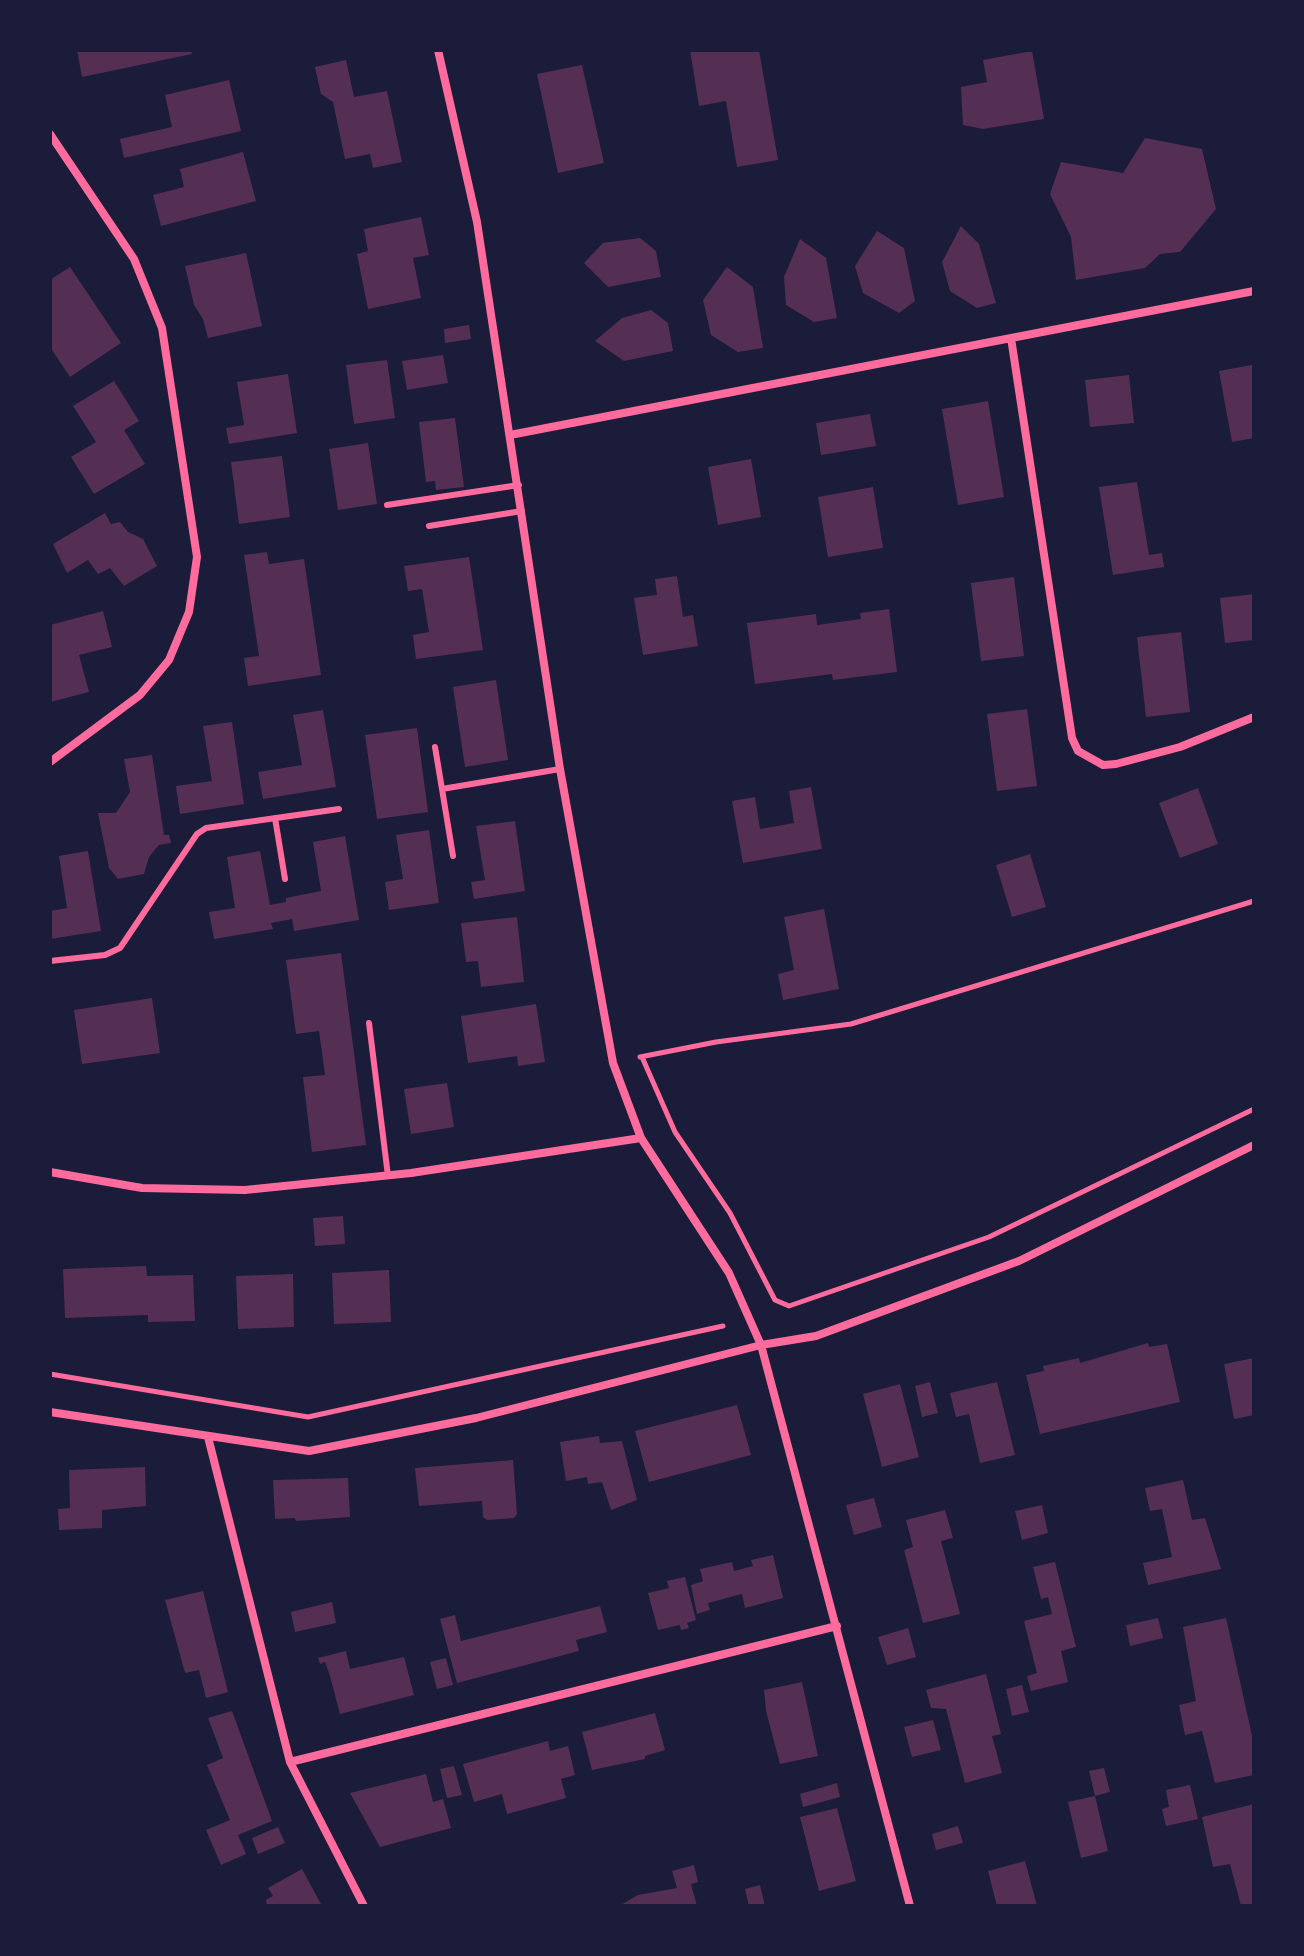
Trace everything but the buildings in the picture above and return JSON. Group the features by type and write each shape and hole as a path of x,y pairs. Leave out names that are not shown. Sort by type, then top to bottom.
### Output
{"street":[{"path":"438,50 477,222 560,769 613,1063 641,1138 729,1273 761,1345 910,1906"},
{"path":"50,134 134,259 162,328 197,557 189,612 169,660 140,695 50,762"},
{"path":"510,435 1254,291"},
{"path":"1011,338 1072,738 1078,751 1103,765 1116,764 1180,747 1254,717"},
{"path":"50,1172 142,1188 245,1190 388,1176 641,1138"},
{"path":"50,1412 309,1451 476,1418 761,1345 816,1336 1019,1261 1254,1145"},
{"path":"208,1437 290,1762 364,1906"},
{"path":"290,1762 837,1626"}],"lane":[{"path":"387,505 519,485"},
{"path":"429,526 522,511"},
{"path":"435,747 453,856"},
{"path":"442,789 560,769"},
{"path":"50,961 105,955 120,948 197,834 206,828 339,809"},
{"path":"275,818 285,879"},
{"path":"369,1023 388,1176"}],"path":[{"path":"613,1063 716,1042 851,1024 1254,901"},
{"path":"642,1057 675,1132 730,1213 775,1300 789,1306 989,1237 1254,1109"},
{"path":"764,1306 775,1300"},
{"path":"50,1374 308,1417 723,1326"}]}
